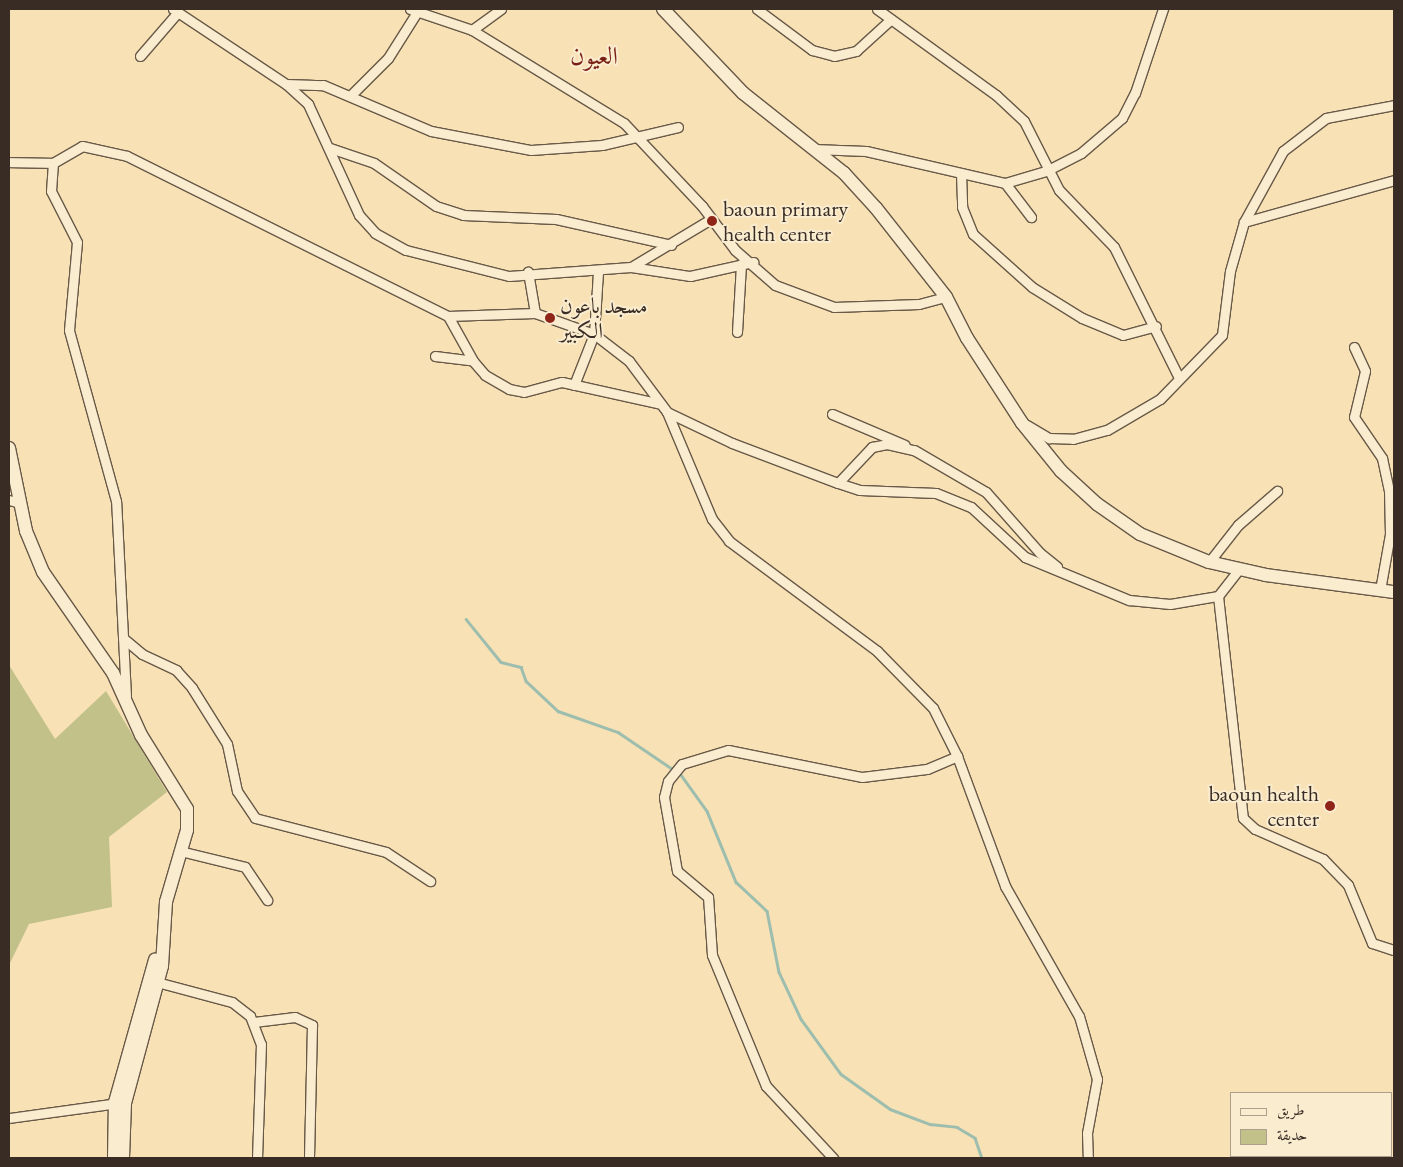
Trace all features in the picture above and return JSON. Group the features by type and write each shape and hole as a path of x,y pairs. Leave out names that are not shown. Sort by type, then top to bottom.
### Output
{"street":[{"path":"472,30 501,9"},
{"path":"663,9 743,93 809,149 844,173 946,297 967,338 1022,423 1061,471 1103,509 1140,534 1208,562 1238,570 1394,592"},
{"path":"757,9 812,50 834,56 856,51 891,19"},
{"path":"877,9 1011,107 1024,121 1046,171 1114,246 1156,326 1179,378"},
{"path":"809,149 866,151 1005,182 1046,171 1082,153 1122,118 1135,93 1162,9"},
{"path":"140,56 176,10 286,84 316,115 359,214 392,244 478,270 509,276 528,272 598,272 631,267 690,276 753,262"},
{"path":"352,95 388,58 413,10 472,30 595,104 641,138 711,219 735,250 753,262 775,284 834,307 919,304 946,297"},
{"path":"286,84 313,84 352,95 431,131 508,147 545,151 641,138 678,127"},
{"path":"1022,423 1049,438 1089,436 1147,408 1222,335 1230,271 1244,222 1267,175 1302,132 1342,112 1394,105"},
{"path":"9,162 53,163 82,146 127,156 448,316 535,313 594,334 629,361 664,408 712,519 729,541 877,651 921,693 957,756 1005,886 1080,1016 1097,1078 1087,1133 1088,1158"},
{"path":"330,148 374,163 436,206 463,216 556,219 671,245"},
{"path":"53,163 51,190 77,242 69,330 116,501 126,696"},
{"path":"961,173 962,208 973,234 1032,287 1082,318 1123,335 1156,326"},
{"path":"1244,222 1394,180"},
{"path":"1005,182 1032,217"},
{"path":"631,267 671,245 711,219"},
{"path":"737,332 741,264"},
{"path":"528,272 535,313"},
{"path":"574,385 594,334 598,272"},
{"path":"448,316 473,361 495,383 519,392 553,382 574,385 664,408 732,443 838,483 877,492 936,493 972,507 1024,557 1062,570 1145,604 1218,596"},
{"path":"1354,347 1366,371 1354,417 1379,452 1389,490 1390,534 1380,590"},
{"path":"435,356 473,361"},
{"path":"832,414 914,450 986,492 1040,553 1062,570"},
{"path":"838,483 872,447 887,444 914,450"},
{"path":"9,448 14,501 43,572 126,696 141,735 187,809 180,851 166,902 164,932 154,981 120,1103 114,1158"},
{"path":"1208,562 1238,526 1276,491"},
{"path":"1238,570 1218,596 1243,818 1255,829 1323,859 1348,886 1372,943 1394,950"},
{"path":"123,638 142,654 176,670 192,688 227,744 237,791 255,818 386,852 430,881"},
{"path":"833,1158 766,1086 712,955 708,897 677,870 666,790 682,764 728,750 862,777 927,769 957,756"},
{"path":"180,851 245,867 267,900"},
{"path":"154,981 242,1005 254,1022 261,1044 257,1158"},
{"path":"254,1022 295,1017 312,1025 309,1158"},
{"path":"9,1118 120,1103"},
{"path":"120,1103 123,1158"}],"green space":[{"path":"9,665 55,739 106,691 167,792 109,837 112,907 29,924 9,965"}],"waterway":[{"path":"466,619 501,662 521,667 526,681 558,711 618,732 674,770"},
{"path":"679,772 707,811 736,882 767,911 779,972 801,1019 841,1074 890,1109 930,1124 957,1127 975,1138 982,1158"}],"place":[{"name":"baoun primary health center","path":"712,221"},
{"name":"مسجد باعون الكبير","path":"550,318"},
{"name":"baoun health center","path":"1330,806"}],"district":[{"name":"العيون","path":"594,55"}]}
